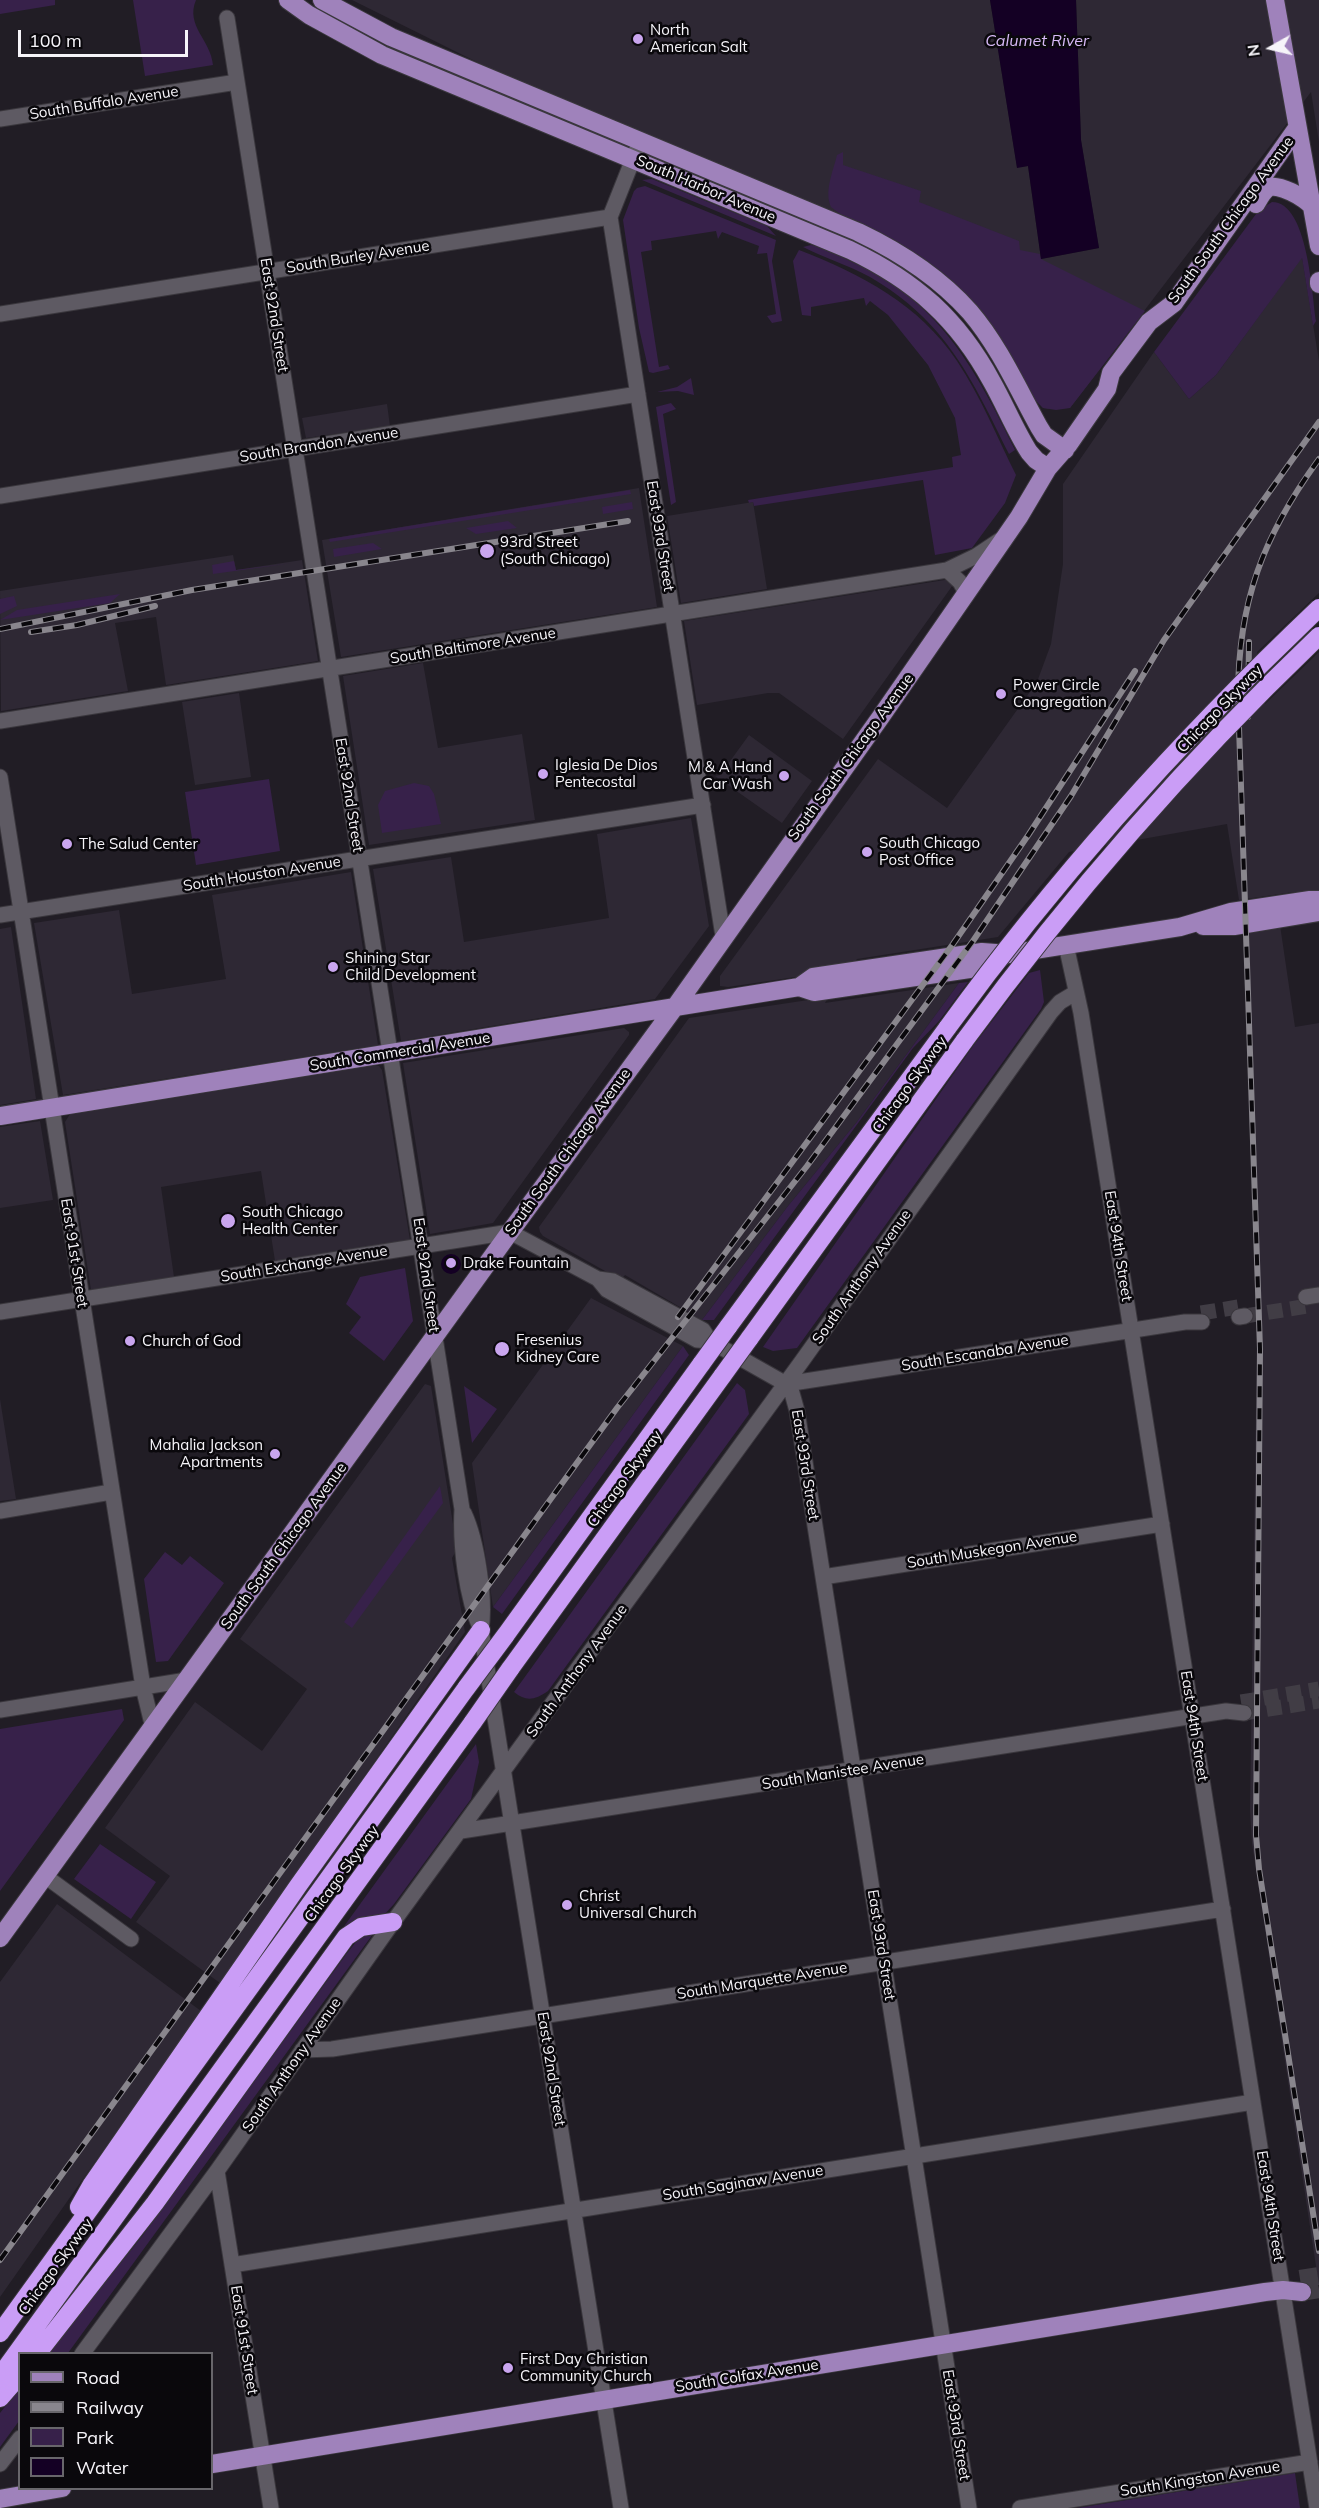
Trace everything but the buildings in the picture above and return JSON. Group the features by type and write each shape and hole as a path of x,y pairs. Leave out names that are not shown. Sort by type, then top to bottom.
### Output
{"highway":[{"name":"Chicago Skyway","path":"0,2333 728,1327 948,1027 1039,908 1117,816 1221,703 1319,608"},
{"name":"Chicago Skyway","path":"0,2376 965,1040 1055,921 1132,829 1213,741 1319,636"},
{"path":"41,2276 92,2184 298,1886 481,1630"},
{"path":"39,2352 155,2203 346,1937 361,1927 393,1922"},
{"path":"0,2398 18,2377"}],"main road":[{"name":"South Harbor Avenue","path":"288,0 318,20 382,55 850,250 885,267 910,284 955,325 992,382 1029,452 1048,468"},
{"name":"South Harbor Avenue","path":"322,0 391,37 858,232 895,250 922,268 970,312 991,341 1044,435 1065,450"},
{"path":"1275,0 1319,246"},
{"name":"South South Chicago Avenue","path":"0,1938 675,1007 1005,538 1048,468 1065,450 1107,389 1119,381 1157,328 1168,307 1298,128"},
{"path":"1168,307 1187,297 1269,187 1296,194 1309,202 1312,207"},
{"name":"South Commercial Avenue","path":"0,1116 799,987 813,977 982,952 1010,954 1180,927 1231,912 1319,900"},
{"name":"South Commercial Avenue","path":"1180,927 1234,926 1319,912"},
{"name":"South Colfax Avenue","path":"213,2464 1301,2286"},
{"path":"0,2499 51,2490"}],"street":[{"name":"East 92nd Street","path":"226,18 422,1245 462,1509 461,1531 474,1613 481,1630 621,2508"},
{"name":"South Buffalo Avenue","path":"0,119 237,82"},
{"name":"East 93rd Street","path":"640,141 610,217 723,936"},
{"name":"South Burley Avenue","path":"0,314 610,217"},
{"name":"South Brandon Avenue","path":"0,496 638,394"},
{"name":"South Baltimore Avenue","path":"0,721 946,570 976,556 1005,538"},
{"path":"946,570 960,582 966,593"},
{"name":"East 91st Street","path":"0,777 111,1492 143,1687 153,1728"},
{"name":"South Houston Avenue","path":"0,915 703,805"},
{"name":"East 94th Street","path":"1066,945 1081,1013 1317,2508"},
{"name":"South Anthony Avenue","path":"83,2352 217,2171 393,1922 461,1832 786,1384 1051,1012 1060,1002 1076,993"},
{"path":"510,1232 598,1279 607,1290 627,1302 697,1340 710,1341 786,1384"},
{"name":"South Exchange Avenue","path":"0,1312 510,1232"},
{"name":"South Escanaba Avenue","path":"786,1384 1202,1318"},
{"name":"East 93rd Street","path":"786,1384 792,1393 797,1412 969,2508"},
{"path":"0,1511 111,1492"},
{"name":"South Muskegon Avenue","path":"823,1577 1162,1524"},
{"path":"0,1710 187,1680"},
{"name":"South Manistee Avenue","path":"461,1832 1192,1717 1243,1707"},
{"path":"45,1876 131,1939"},
{"name":"South Marquette Avenue","path":"302,2050 332,2049 1222,1909"},
{"name":"South Saginaw Avenue","path":"232,2265 1253,2102"},
{"name":"East 91st Street","path":"217,2171 271,2508"},
{"path":"0,2464 18,2441"},
{"name":"South Kingston Avenue","path":"1020,2508 1310,2462"}],"shaded area":[{"path":"352,0 990,0 1017,167 1028,166 1041,259 1099,248 1081,140 1076,0 1319,0 1319,142 1311,92 1070,408 1049,409 1043,408 923,260 495,71"},
{"path":"1302,257 1319,361 1319,593 1257,652 1265,704 1319,652 1319,891 1295,895 1294,892 1239,900 1227,824 1069,852 998,937 857,959 849,969 728,987 720,986 720,976 878,759 947,808 1037,682 1051,644 1063,564 1063,484 1154,352 1189,399 1216,375"},
{"path":"387,404 390,426 306,438 302,418"},
{"path":"639,488 657,607 341,657 322,540"},
{"path":"753,502 767,589 681,603 667,516"},
{"path":"233,555 236,570 302,560 318,661 166,685 156,617 115,623 128,691 1,711 0,591"},
{"path":"951,579 955,582 843,739 779,693 697,705 684,621"},
{"path":"423,663 438,748 522,734 535,820 369,845 343,676"},
{"path":"239,693 251,777 195,785 182,702"},
{"path":"749,735 812,781 782,823 715,776 720,775"},
{"path":"691,818 709,926 655,999 401,1041 373,869 451,857 464,942 609,918 597,834"},
{"path":"351,872 378,1045 63,1095 34,923 119,910 132,994 226,979 212,895"},
{"path":"1280,925 1295,1027 1319,1023 1319,2286 1252,1843 1250,1810 1257,1337 1244,931"},
{"path":"11,927 36,1099 0,1105 0,929"},
{"path":"959,983 856,1123 788,1206 702,1320 625,1275 621,1280 543,1236 540,1232 539,1227 689,1018 828,997 825,1003"},
{"path":"624,1028 629,1035 493,1223 430,1234 403,1063"},
{"path":"379,1066 382,1070 410,1240 275,1261 261,1171 161,1187 174,1277 91,1290 65,1122 70,1114"},
{"path":"40,1121 53,1200 0,1208 0,1127"},
{"path":"591,1298 683,1346 493,1607 472,1463"},
{"path":"425,1384 431,1386 457,1549 452,1558 465,1632 220,1983 136,1922 170,1876 105,1828 195,1702 262,1751 307,1689 240,1639"},
{"path":"0,1399 16,1499 0,1501"},
{"path":"57,1904 201,2011 0,2297 0,1982"}],"green space":[{"path":"0,0 55,0 55,5 0,14"},
{"path":"133,0 196,0 193,9 194,18 213,65 145,76"},
{"path":"843,152 843,165 921,191 919,202 1019,241 1020,250 1040,254 1041,259 1145,311 1070,408 1056,410 1043,408 1031,396 992,329 831,207 828,195 830,181 837,155"},
{"path":"652,179 767,226 776,236 642,180"},
{"path":"645,186 776,240 772,261 782,321 772,323 767,316 776,314 767,253 757,254 759,246 722,232 718,239 716,231 651,241 652,250 641,252 659,367 668,365 670,369 649,372 639,328 623,220 634,191"},
{"path":"1272,202 1284,206 1294,217 1301,233 1310,272 1316,321 1313,326 1302,258 1216,375 1189,399 1154,352 1259,210"},
{"path":"811,245 831,252 881,277 907,295 930,316 968,364 985,391 1015,450 1009,454 969,377 938,333 919,313 870,277 803,247"},
{"path":"799,250 844,269 907,307 942,341 966,375 1016,475 1005,503 972,548 935,555 923,480 754,506 753,502 749,503 748,500 953,467 952,457 961,455 955,418 928,365 888,315 870,301 866,306 864,298 811,307 811,316 802,315 793,261"},
{"path":"691,378 694,395 678,391 657,392 677,387"},
{"path":"671,403 676,409 663,414 676,502 671,505 656,407"},
{"path":"630,490 631,494 330,542 329,539"},
{"path":"632,502 633,509 603,514 602,507"},
{"path":"508,521 517,528 476,534 466,528"},
{"path":"373,543 382,549 334,557 333,549"},
{"path":"234,561 236,570 292,563 213,574 212,565"},
{"path":"120,594 110,603 0,620 17,610"},
{"path":"14,596 17,606 0,614 0,599"},
{"path":"269,779 280,851 196,865 185,792"},
{"path":"414,783 429,786 434,794 441,824 382,833 378,805 385,791"},
{"path":"1040,970 1044,1002 1041,1009 797,1348 773,1351 763,1347 973,1046 1029,973"},
{"path":"968,982 939,1021 913,1048 714,1320 702,1320 788,1206 856,1123 959,983"},
{"path":"405,1268 413,1321 384,1361 349,1333 361,1317 346,1304 360,1277"},
{"path":"683,1346 689,1355 502,1614 493,1607"},
{"path":"737,1383 745,1390 749,1414 548,1691 531,1699 518,1695 514,1692"},
{"path":"464,1386 497,1409 472,1443"},
{"path":"440,1486 443,1503 352,1628 344,1622"},
{"path":"165,1552 182,1565 190,1556 224,1583 168,1661 156,1662 144,1579"},
{"path":"122,1709 124,1720 0,1891 0,1729"},
{"path":"476,1744 479,1762 471,1799 383,1916 359,1921 122,2233"},
{"path":"100,1844 156,1882 131,1919 74,1879"},
{"path":"373,1934 69,2352 50,2352 143,2235 360,1937"},
{"path":"18,2390 18,2422 0,2447 0,2413"},
{"path":"1295,2473 1300,2508 1077,2508"}],"water":[{"name":"Calumet River","path":"990,0 1076,0 1081,140 1099,248 1041,259 1028,166 1017,168"},
{"name":"Drake Fountain","path":"451,1254 458,1257 461,1264 458,1271 451,1274 444,1271 441,1264 444,1257"}],"tunnel":[{"path":"1245,1316 1308,1306"},
{"path":"1201,1313 1238,1307"},
{"path":"1241,1702 1319,1689"},
{"path":"1244,1713 1319,1701"},
{"path":"1300,2279 1319,2276"},
{"path":"1302,2292 1319,2289"}],"railway":[{"path":"0,2260 617,1408 807,1166 973,941 1071,796 1164,640 1319,422"},
{"path":"1319,459 1283,515 1258,571 1243,631 1238,697 1260,1349 1256,1835 1259,1869 1319,2251"},
{"path":"0,629 192,590 628,521"},
{"path":"31,632 77,625 155,606"},
{"path":"1248,717 1249,642"},
{"path":"678,1317 953,944 1029,834 1135,671"}],"place":[{"name":"North American Salt","path":"638,39"},
{"name":"93rd Street (South Chicago)","path":"487,551"},
{"name":"Power Circle Congregation","path":"1001,694"},
{"name":"Iglesia De Dios Pentecostal","path":"543,774"},
{"name":"M & A Hand Car Wash","path":"784,776"},
{"name":"The Salud Center","path":"67,844"},
{"name":"South Chicago Post Office","path":"867,852"},
{"name":"Shining Star Child Development","path":"333,967"},
{"name":"South Chicago Health Center","path":"228,1221"},
{"name":"Drake Fountain","path":"451,1263"},
{"name":"Church of God","path":"130,1341"},
{"name":"Fresenius Kidney Care","path":"502,1349"},
{"name":"Mahalia Jackson Apartments","path":"275,1454"},
{"name":"Christ Universal Church","path":"567,1905"},
{"name":"First Day Christian Community Church","path":"508,2368"}]}
